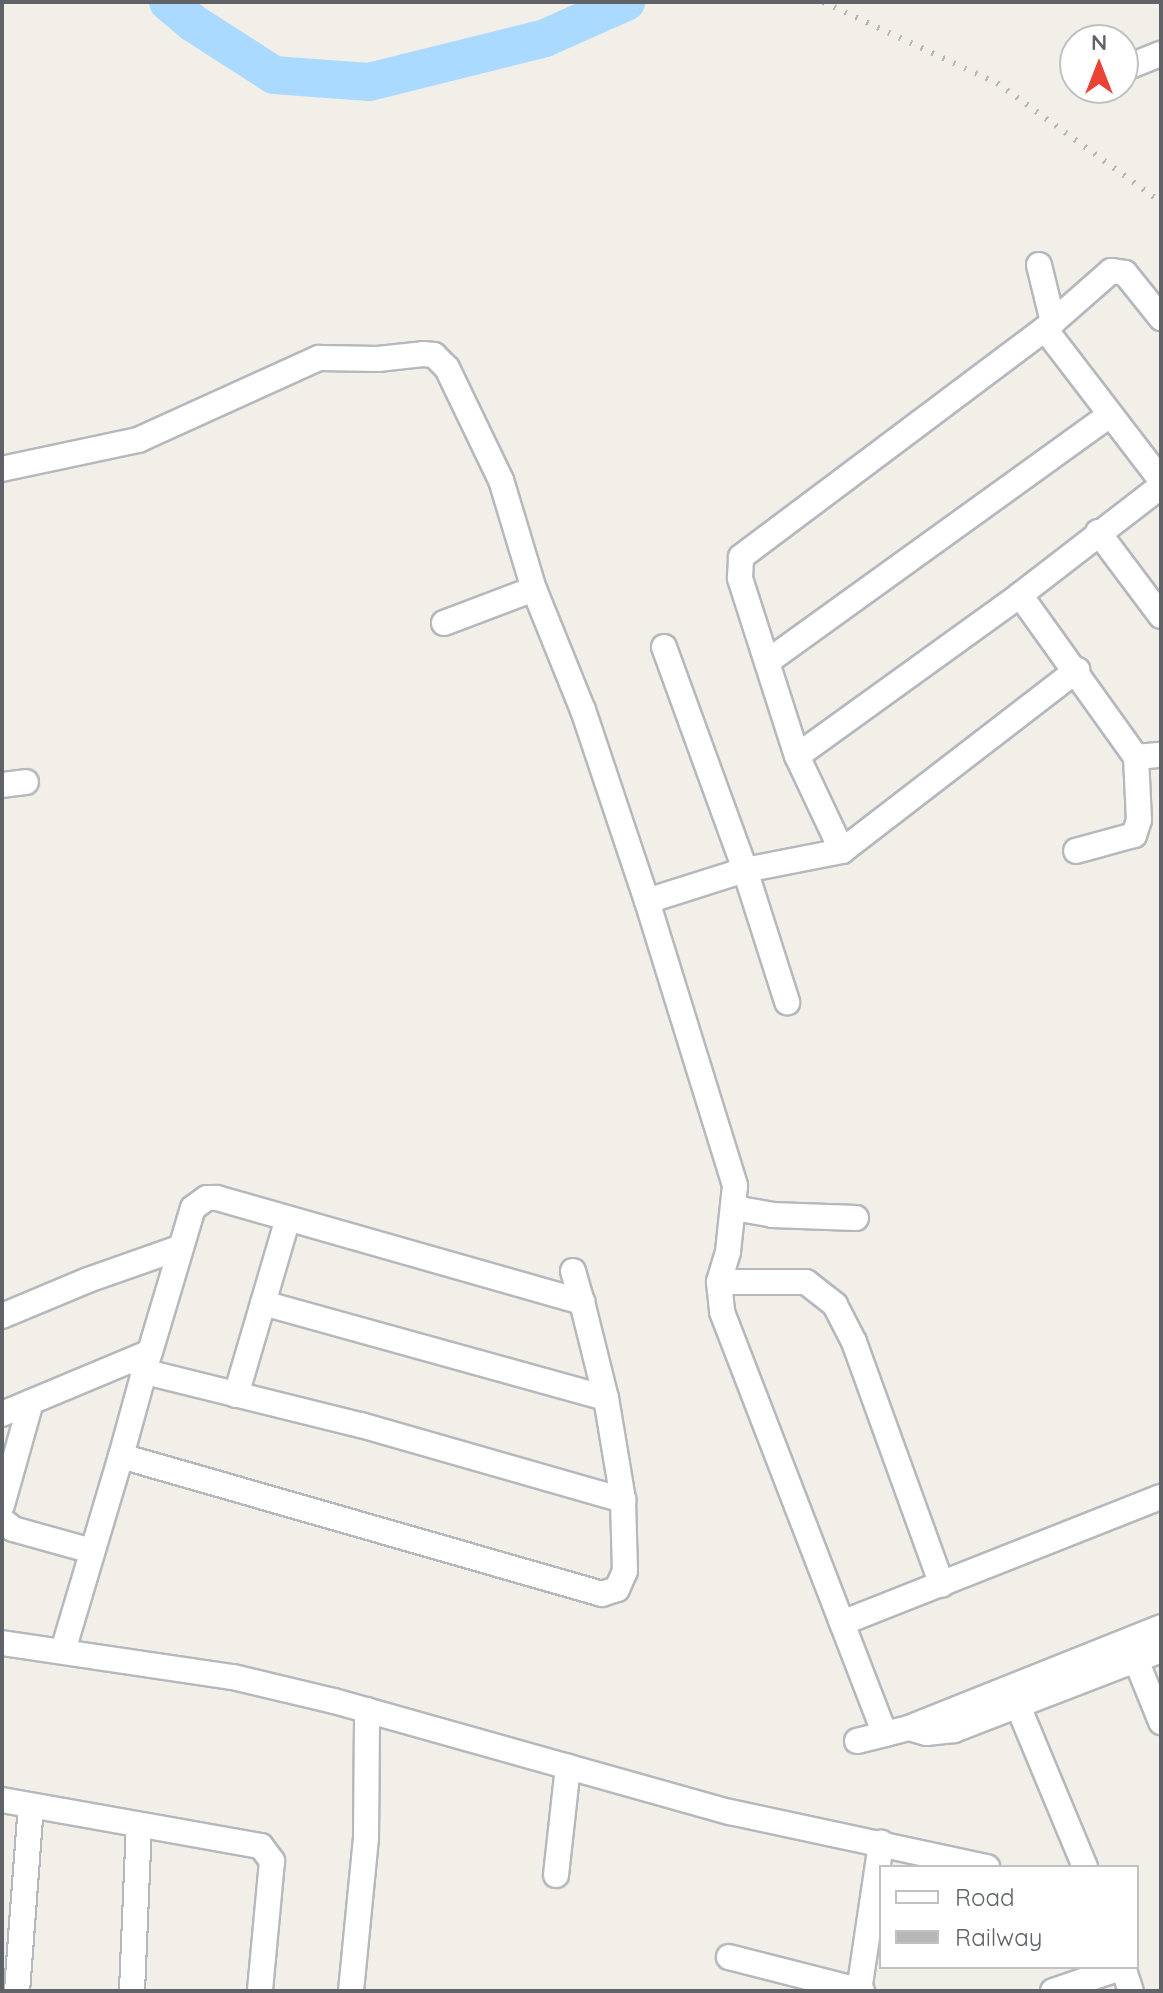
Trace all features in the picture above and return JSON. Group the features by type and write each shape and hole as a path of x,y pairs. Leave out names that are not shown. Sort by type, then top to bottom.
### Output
{"street":[{"path":"1139,63 1161,54"},
{"path":"1039,265 1049,326 1109,415 1161,480"},
{"path":"842,851 797,756 740,578 741,557 1049,326 1103,276 1116,269 1130,278 1161,318"},
{"path":"2,469 138,440 191,419 319,358 434,355 447,368 501,480 534,589 583,710 647,901 735,1186 728,1252 719,1282 722,1312 885,1734"},
{"path":"767,662 1109,415"},
{"path":"797,756 1020,595 1161,486"},
{"path":"1098,532 1161,616"},
{"path":"444,623 534,589"},
{"path":"1020,595 1077,670 1136,757 1139,820 1134,835 1076,851"},
{"path":"664,647 745,870 787,1002"},
{"path":"647,901 745,870 842,851 1077,670"},
{"path":"1136,757 1161,755"},
{"path":"63,1650 179,1248 193,1208 207,1198 217,1198 582,1302"},
{"path":"734,1208 772,1215 856,1218"},
{"path":"236,1395 288,1218"},
{"path":"2,1316 88,1280 179,1248"},
{"path":"121,1456 602,1594 617,1589 625,1571 623,1500 606,1398 573,1271"},
{"path":"719,1282 806,1282 835,1305 854,1342 862,1374 942,1585"},
{"path":"263,1303 606,1398"},
{"path":"2,1414 146,1362 236,1395 361,1425 623,1500"},
{"path":"2,1505 31,1402"},
{"path":"842,1623 1161,1497"},
{"path":"2,1520 13,1529 92,1551"},
{"path":"857,1741 909,1728 1161,1627"},
{"path":"2,1643 233,1677 367,1710 730,1812 978,1865"},
{"path":"909,1728 939,1733 1161,1650"},
{"path":"1136,1660 1161,1722"},
{"path":"1018,1706 1084,1865"},
{"path":"351,1991 366,1837 367,1710"},
{"path":"556,1875 568,1767"},
{"path":"2,1800 261,1846 272,1861 260,1991"},
{"path":"17,1991 31,1806"},
{"path":"132,1991 139,1825"},
{"path":"729,1957 860,1991 881,1843"},
{"path":"1053,1991 1117,1969"},
{"path":"1124,1969 1131,1991"}],"waterway":[{"path":"168,2 193,23 274,75 369,82 545,38 626,2"}],"railway":[{"path":"823,2 997,83 1161,202"}]}
